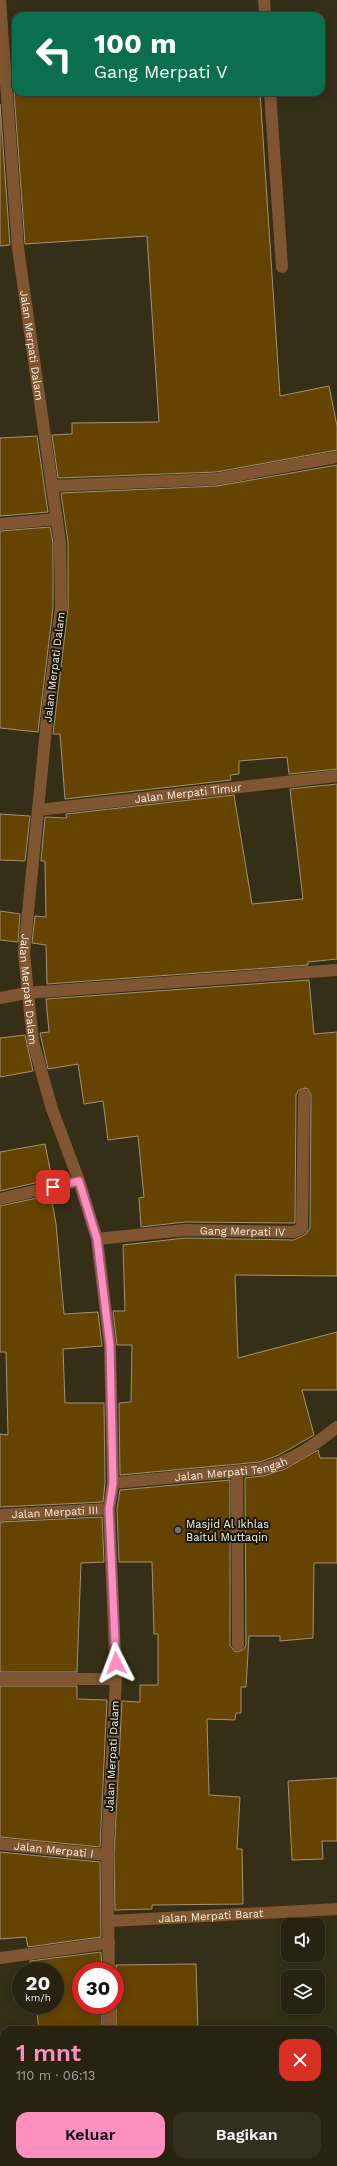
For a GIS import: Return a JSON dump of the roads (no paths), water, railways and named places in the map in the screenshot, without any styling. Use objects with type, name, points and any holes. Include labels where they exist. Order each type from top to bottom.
[{"type":"street","name":"Jalan Merpati Dalam","points":[[0,0],[18,248],[60,542],[61,608],[38,810],[24,953],[26,993],[33,1042],[52,1109],[79,1181],[97,1239],[110,1346],[113,1483],[109,1509],[116,1679],[107,1855],[110,1921],[109,1962]]},
{"type":"street","points":[[264,0],[265,12]]},
{"type":"street","points":[[270,96],[282,267]]},
{"type":"street","points":[[52,486],[217,479],[337,456]]},
{"type":"street","points":[[0,524],[57,519]]},
{"type":"street","name":"Jalan Merpati Timur","points":[[38,810],[337,776]]},
{"type":"street","points":[[0,998],[26,993],[337,970]]},
{"type":"street","name":"Gang Merpati IV","points":[[97,1239],[185,1230],[294,1232],[302,1228],[304,1095]]},
{"type":"street","points":[[0,1199],[79,1181]]},
{"type":"street","name":"Jalan Merpati Tengah","points":[[113,1483],[237,1472],[280,1465],[310,1448],[337,1427]]},
{"type":"street","points":[[237,1472],[238,1645]]},
{"type":"street","name":"Jalan Merpati III","points":[[0,1515],[109,1509]]},
{"type":"street","points":[[0,1679],[116,1679]]},
{"type":"street","name":"Jalan Merpati I","points":[[0,1844],[107,1855]]},
{"type":"street","name":"Jalan Merpati Barat","points":[[110,1921],[337,1909]]},
{"type":"street","points":[[0,1958],[109,1943]]},
{"type":"street","points":[[109,2014],[109,2026]]},
{"type":"place","name":"Masjid Al Ikhlas Baitul Muttaqin","points":[[178,1530]]}]
